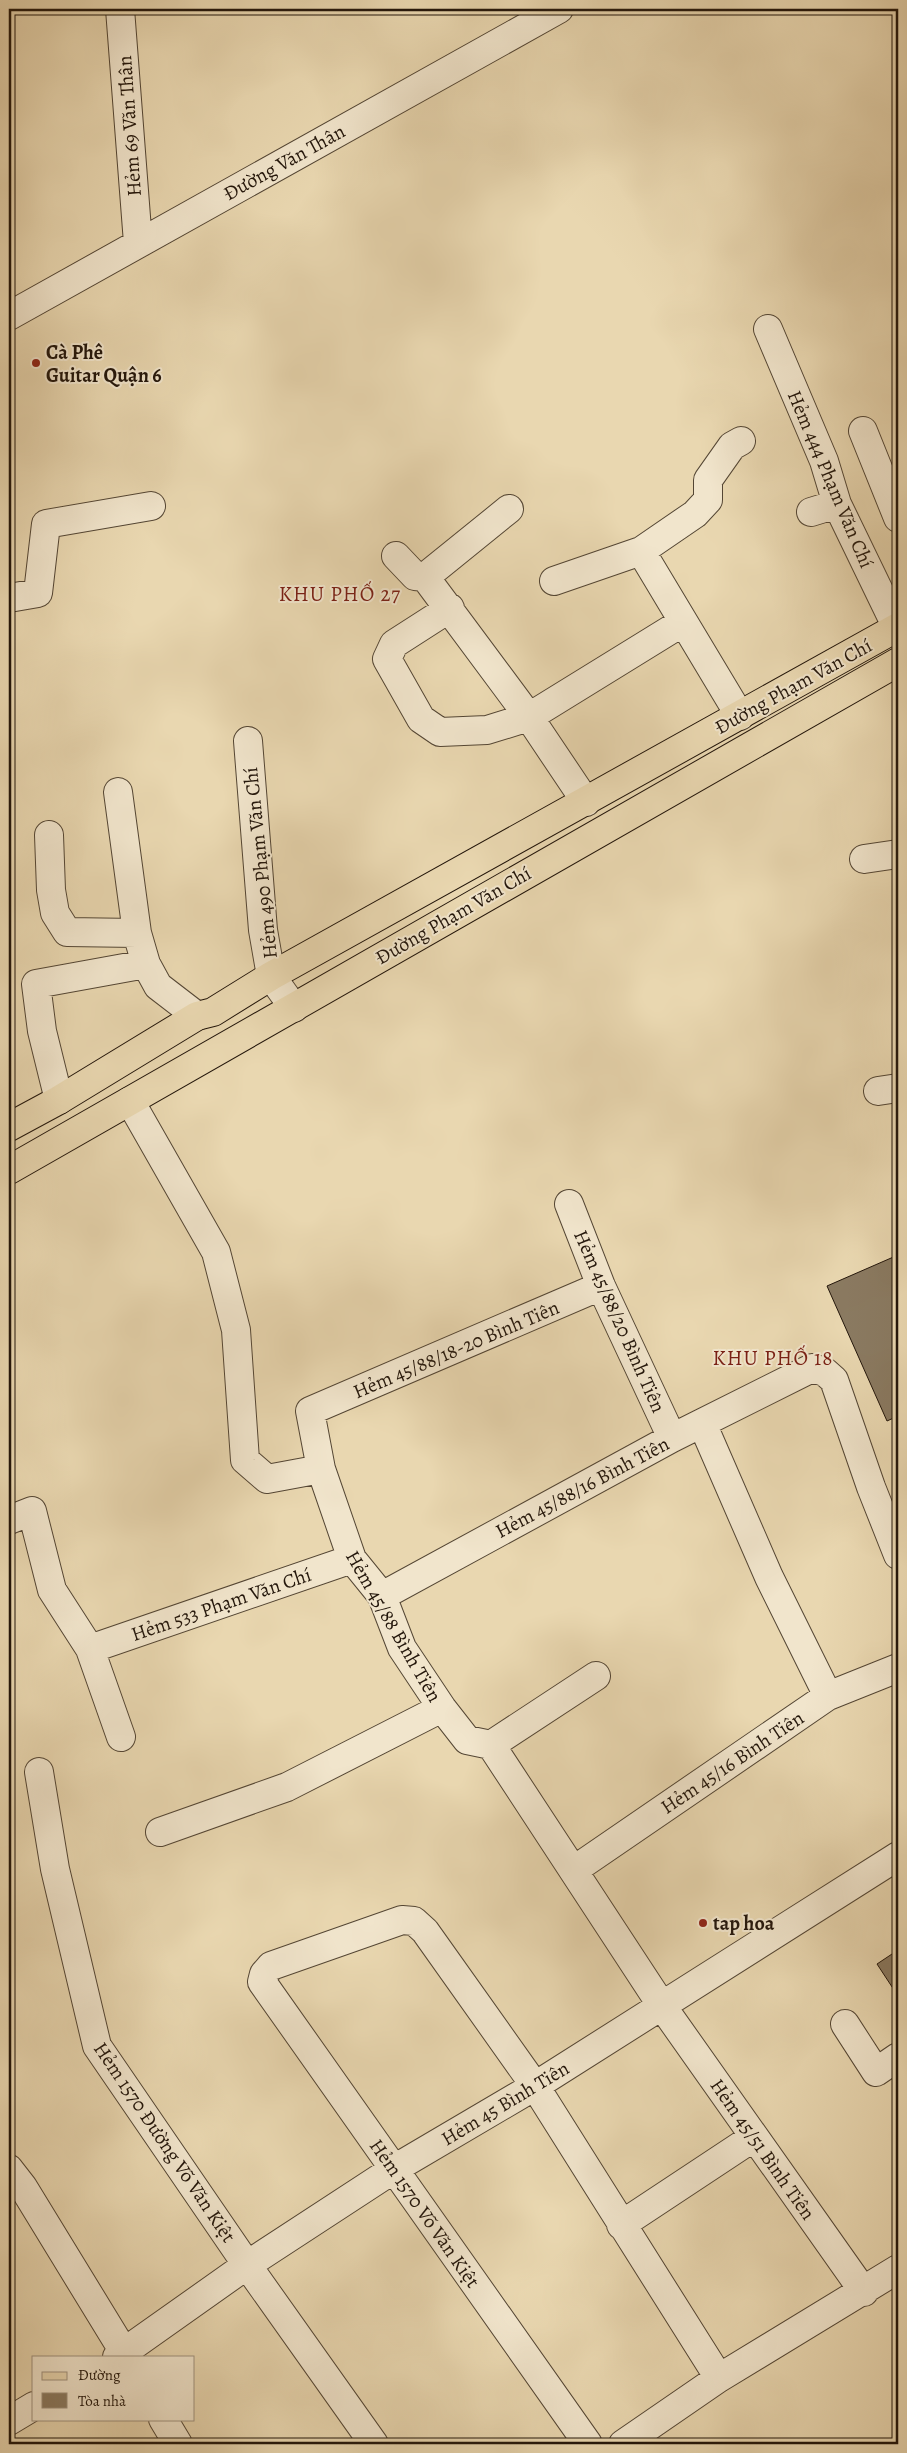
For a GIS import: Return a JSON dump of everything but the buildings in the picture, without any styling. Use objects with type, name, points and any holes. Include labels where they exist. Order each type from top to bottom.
[{"type":"main road","name":"Đường Phạm Văn Chí","points":[[9,1127],[59,1100],[197,1016],[214,1012],[271,976],[897,628]]},
{"type":"main road","name":"Đường Phạm Văn Chí","points":[[9,1170],[898,662]]},
{"type":"street","name":"Hẻm 69 Văn Thân","points":[[120,9],[138,243]]},
{"type":"street","name":"Đường Văn Thân","points":[[9,316],[559,9]]},
{"type":"street","name":"Hẻm 444 Phạm Văn Chí","points":[[768,329],[824,461],[837,504],[897,628]]},
{"type":"street","points":[[863,431],[898,518]]},
{"type":"street","points":[[554,581],[641,551],[695,514],[708,500],[708,480],[732,446],[741,441]]},
{"type":"street","points":[[811,512],[837,504]]},
{"type":"street","points":[[9,598],[38,593],[46,524],[151,506]]},
{"type":"street","points":[[396,556],[415,576],[425,577],[509,509]]},
{"type":"street","points":[[641,551],[740,716]]},
{"type":"street","points":[[425,577],[450,608],[529,717],[586,802]]},
{"type":"street","points":[[450,608],[394,644],[386,660],[421,719],[440,732],[487,730],[529,717],[683,622]]},
{"type":"street","name":"Hẻm 490 Phạm Văn Chí","points":[[248,741],[264,930],[271,976],[294,1008]]},
{"type":"street","points":[[118,792],[137,933],[146,964],[158,986],[197,1016]]},
{"type":"street","points":[[49,835],[51,890],[55,913],[67,932],[137,933]]},
{"type":"street","points":[[864,859],[898,854]]},
{"type":"street","points":[[59,1100],[42,1032],[36,984],[146,964]]},
{"type":"street","points":[[130,1101],[216,1252],[236,1330],[245,1460],[267,1479],[321,1469]]},
{"type":"street","name":"Hẻm 45/88/20 Bình Tiên","points":[[570,1204],[601,1286],[672,1438]]},
{"type":"street","name":"Hẻm 45/88/18-20 Bình Tiên","points":[[310,1411],[601,1286]]},
{"type":"street","name":"Hẻm 45/88/16 Bình Tiên","points":[[382,1596],[672,1438],[812,1368],[826,1372],[834,1380],[871,1487],[898,1555]]},
{"type":"street","name":"Hẻm 45/88 Bình Tiên","points":[[310,1411],[321,1469],[352,1558],[382,1596],[402,1648],[442,1708],[467,1740],[490,1745]]},
{"type":"street","points":[[702,1424],[769,1577],[828,1696]]},
{"type":"street","points":[[9,1520],[32,1511],[52,1590],[90,1649],[121,1737]]},
{"type":"street","name":"Hẻm 533 Phạm Văn Chí","points":[[90,1649],[352,1558]]},
{"type":"street","points":[[596,1676],[490,1745],[662,2006]]},
{"type":"street","name":"Hẻm 45/16 Bình Tiên","points":[[574,1870],[828,1696],[894,1677]]},
{"type":"street","points":[[160,1832],[286,1787],[442,1708]]},
{"type":"street","name":"Hẻm 1570 Đường Võ Văn Kiệt","points":[[39,1772],[55,1869],[97,2046],[247,2265],[374,2444]]},
{"type":"street","name":"Hẻm 45 Bình Tiên","points":[[123,2355],[247,2265],[394,2169],[535,2086],[898,1856]]},
{"type":"street","name":"Hẻm 1570 Võ Văn Kiệt","points":[[535,2086],[425,1930],[414,1921],[402,1920],[271,1966],[264,1974],[262,1982],[588,2444]]},
{"type":"street","name":"Hẻm 45/51 Bình Tiên","points":[[662,2006],[864,2292]]},
{"type":"street","points":[[845,2024],[876,2072],[898,2057]]},
{"type":"street","points":[[535,2086],[719,2378]]},
{"type":"street","points":[[622,2225],[754,2137]]},
{"type":"street","points":[[9,2169],[23,2187],[123,2355]]},
{"type":"street","points":[[623,2444],[719,2378],[864,2292],[898,2269]]},
{"type":"street","points":[[9,2420],[32,2407]]},
{"type":"street","points":[[164,2420],[178,2444]]},
{"type":"place","name":"Cà Phê Guitar Quận 6","points":[[36,363]]},
{"type":"place","name":"tap hoa","points":[[703,1923]]},
{"type":"district","name":"KHU PHỐ 27","points":[[340,594]]},
{"type":"district","name":"KHU PHỐ 18","points":[[773,1358]]}]
